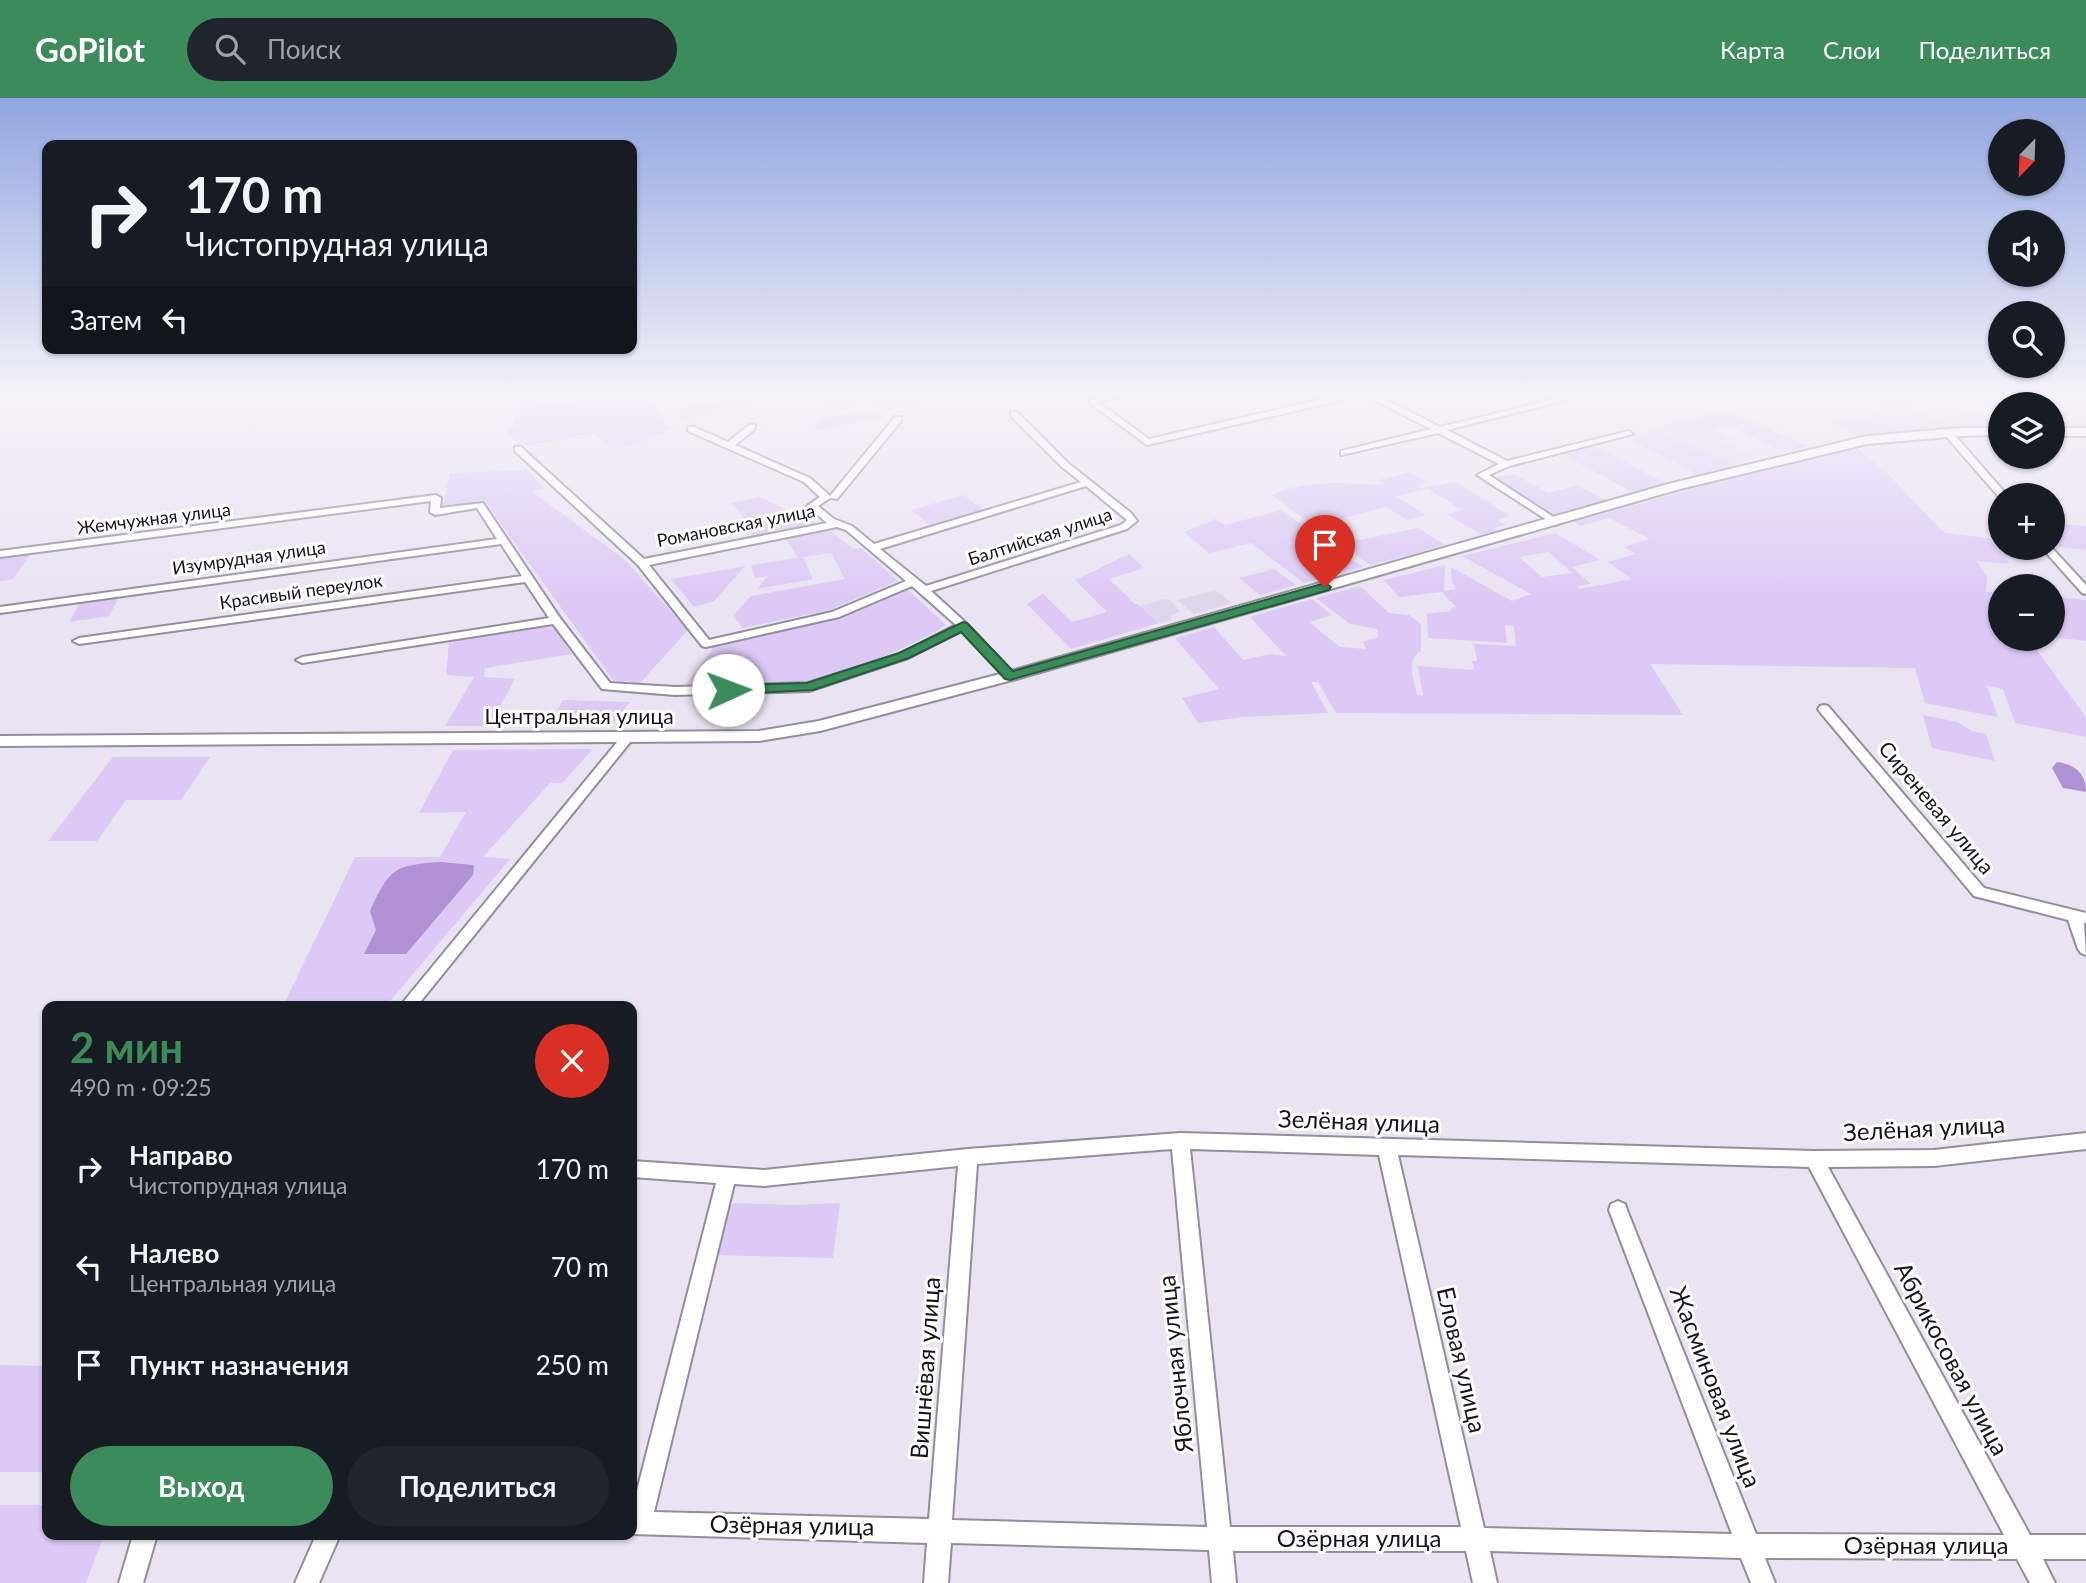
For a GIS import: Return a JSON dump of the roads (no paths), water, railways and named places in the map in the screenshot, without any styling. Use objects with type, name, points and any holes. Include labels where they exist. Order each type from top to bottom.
[{"type":"main road","name":"Центральная улица","points":[[0,741],[758,736],[820,726],[1010,676],[1676,486],[1779,461]]},
{"type":"street","points":[[531,461],[642,563],[706,644],[835,615],[912,582]]},
{"type":"street","points":[[764,461],[807,480],[825,497],[812,506],[836,524],[849,528],[924,590],[963,626],[1010,676]]},
{"type":"street","points":[[834,497],[863,461]]},
{"type":"street","name":"Балтийская улица","points":[[924,590],[1124,527],[1132,522],[1128,515],[1061,461]]},
{"type":"street","points":[[1501,461],[1506,464]]},
{"type":"street","points":[[1517,461],[1482,475],[1555,522]]},
{"type":"street","points":[[1973,461],[1992,483]]},
{"type":"street","points":[[871,548],[1088,484]]},
{"type":"street","name":"Жемчужная улица","points":[[0,554],[436,498],[435,512],[480,505],[504,541]]},
{"type":"street","name":"Романовская улица","points":[[642,563],[836,524]]},
{"type":"street","points":[[504,541],[556,620],[606,687],[675,691],[809,687],[904,656],[963,626]]},
{"type":"street","name":"Изумрудная улица","points":[[0,610],[504,541]]},
{"type":"street","points":[[2058,560],[2086,591]]},
{"type":"street","name":"Красивый переулок","points":[[79,642],[528,578]]},
{"type":"street","points":[[302,660],[556,620]]},
{"type":"street","name":"Сиреневая улица","points":[[1824,709],[1979,892],[2080,917]]},
{"type":"street","points":[[412,1001],[627,738]]},
{"type":"street","points":[[2080,917],[2086,949]]},
{"type":"street","name":"Зелёная улица","points":[[637,1169],[764,1178],[968,1157],[1180,1141],[1814,1159],[1934,1158],[2086,1141]]},
{"type":"street","name":"Яблочная улица","points":[[1180,1141],[1224,1583]]},
{"type":"street","name":"Еловая улица","points":[[1387,1147],[1485,1583]]},
{"type":"street","name":"Вишнёвая улица","points":[[936,1583],[968,1157]]},
{"type":"street","name":"Абрикосовая улица","points":[[1814,1159],[2043,1583]]},
{"type":"street","points":[[637,1519],[727,1175]]},
{"type":"street","name":"Жасминовая улица","points":[[1618,1210],[1763,1583]]},
{"type":"street","name":"Озёрная улица","points":[[637,1523],[1220,1539],[1474,1539],[1749,1546],[2086,1547]]},
{"type":"street","points":[[131,1583],[144,1540]]},
{"type":"street","points":[[307,1583],[326,1540]]}]
